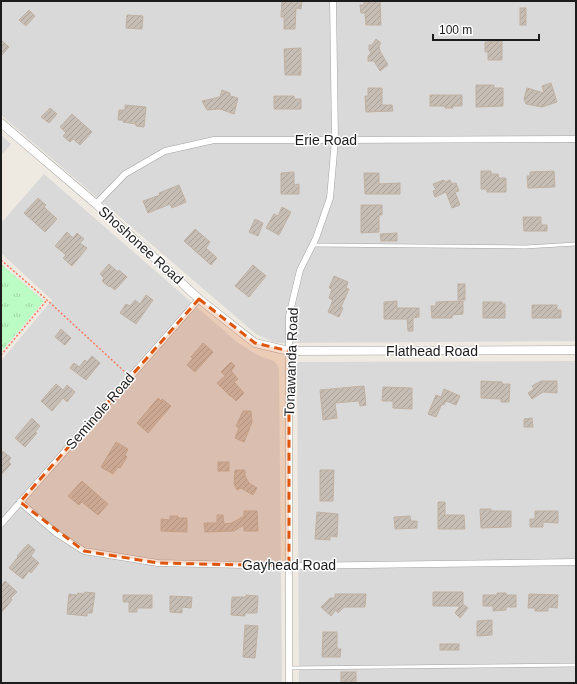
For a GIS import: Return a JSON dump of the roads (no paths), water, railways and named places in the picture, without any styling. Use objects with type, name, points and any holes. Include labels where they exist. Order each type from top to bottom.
[{"type":"street","name":"Tonawanda Road","points":[[289,683],[289,316],[300,270],[316,238],[330,198],[334,140],[332,1]]},
{"type":"street","name":"Shoshonee Road","points":[[1,123],[96,204],[199,299],[255,343],[289,351]]},
{"type":"street","name":"Erie Road","points":[[96,204],[125,174],[166,151],[214,140],[576,138]]},
{"type":"street","name":"Seminole Road","points":[[1,524],[199,299]]},
{"type":"street","name":"Flathead Road","points":[[289,351],[576,350]]},
{"type":"street","name":"Gayhead Road","points":[[20,502],[56,533],[84,551],[158,563],[289,566],[576,562]]},
{"type":"lane","points":[[312,245],[525,247],[576,244]]},
{"type":"lane","points":[[289,668],[576,665]]}]
